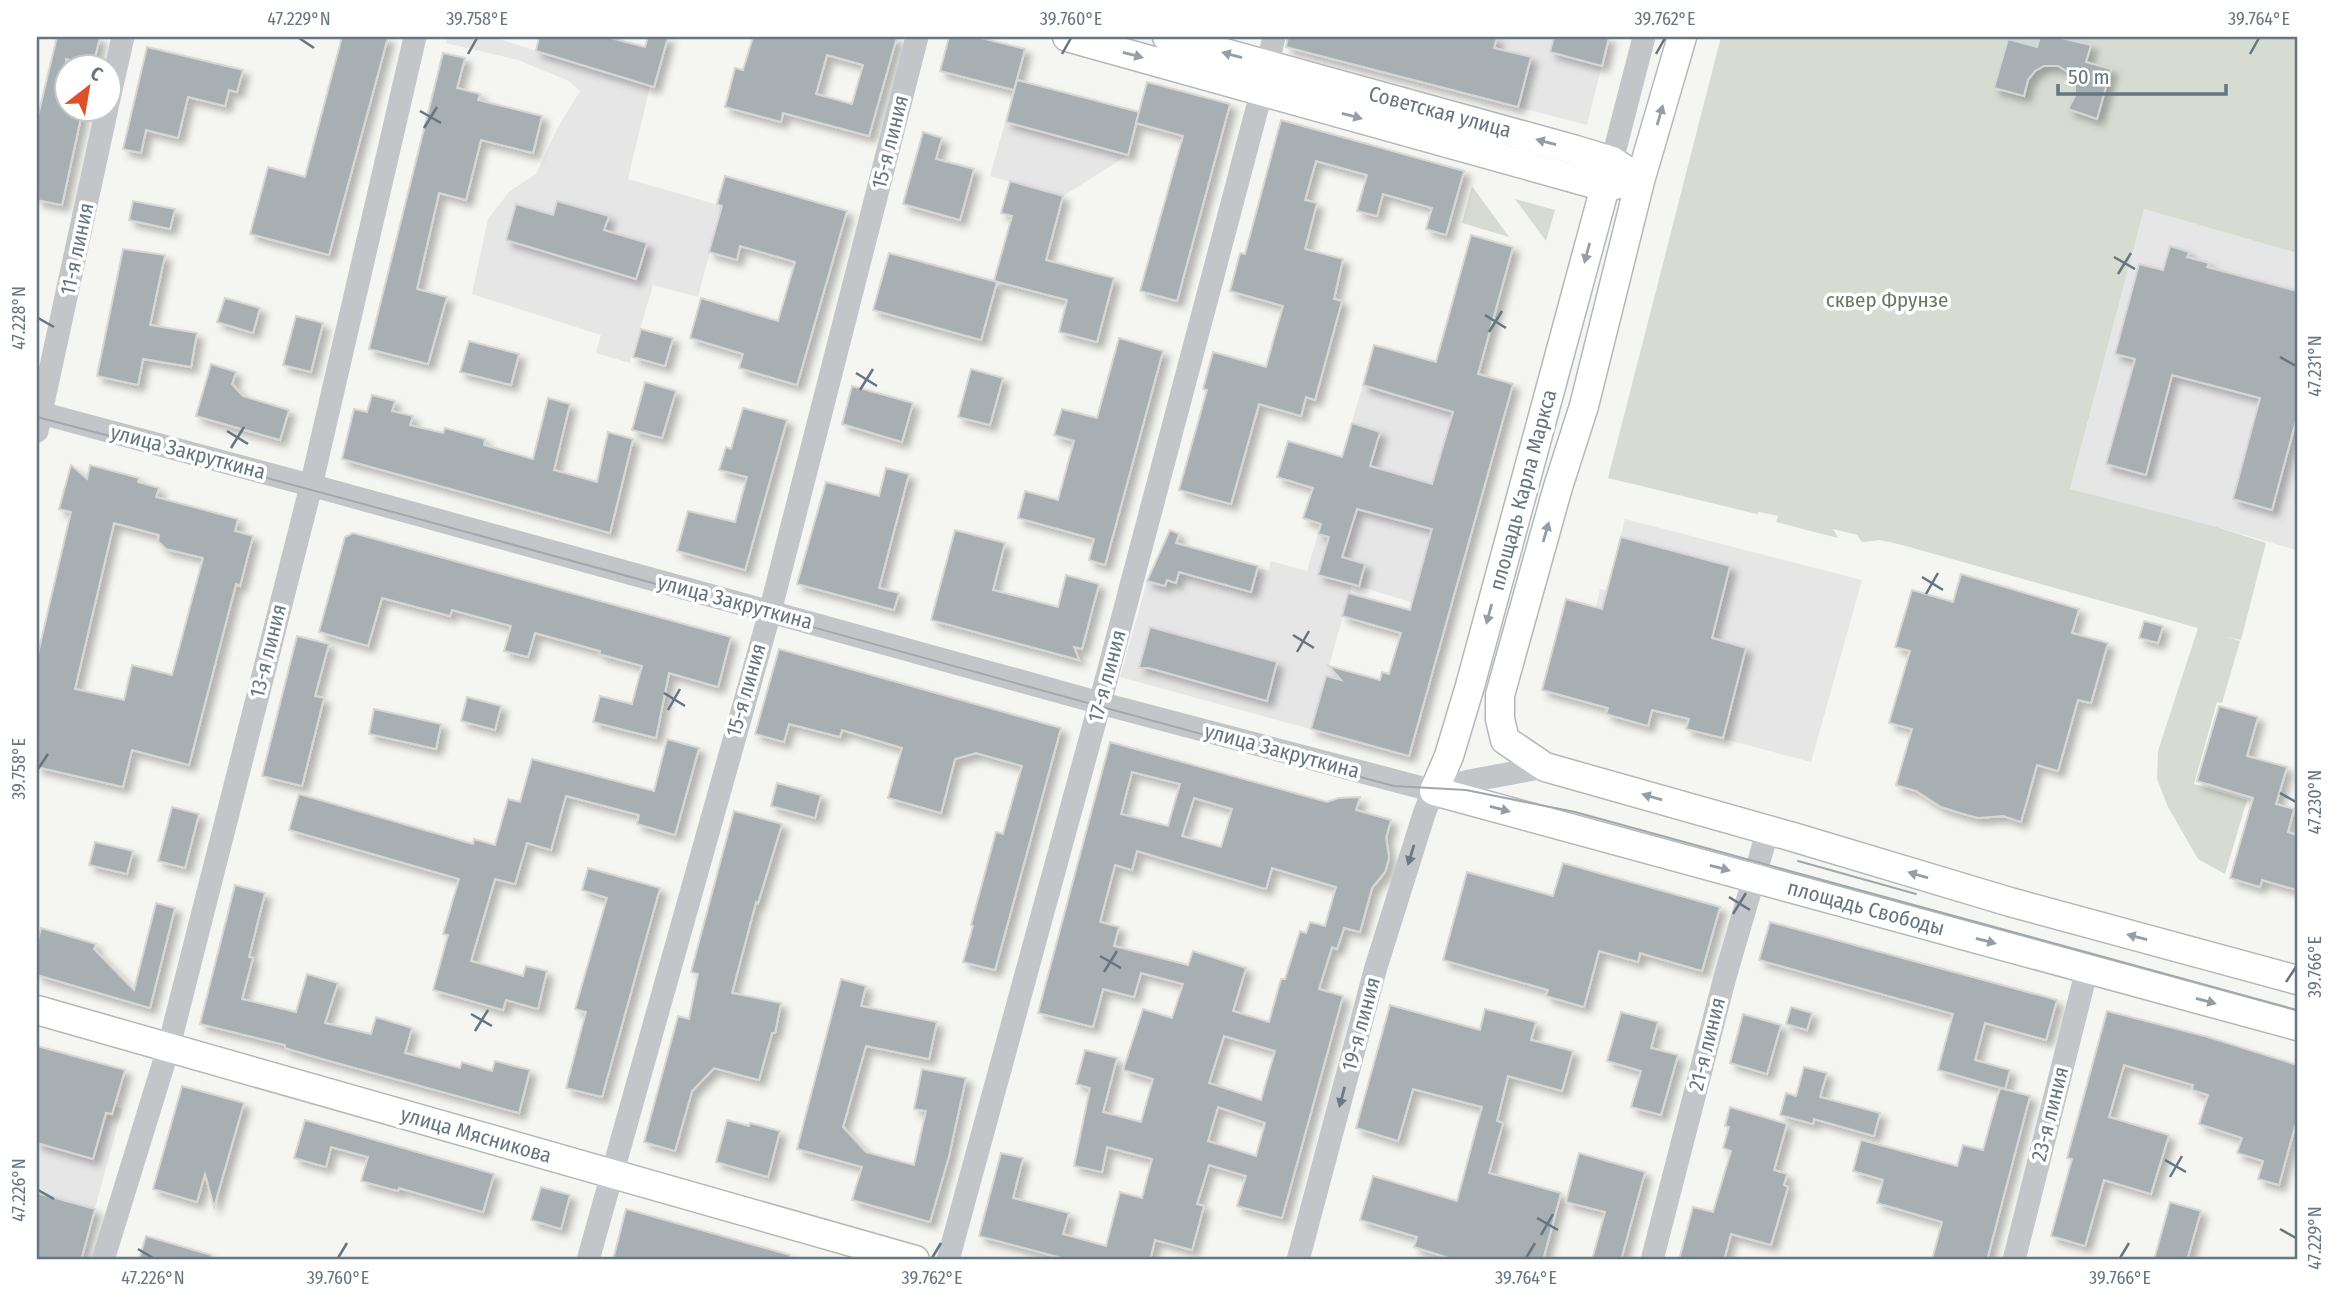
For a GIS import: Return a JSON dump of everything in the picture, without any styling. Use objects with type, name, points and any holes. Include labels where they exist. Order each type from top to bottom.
[{"type":"main road","name":"Советская улица","points":[[1067,37],[1264,78],[1608,174]]},
{"type":"main road","name":"Советская улица","points":[[1167,37],[1264,78]]},
{"type":"main road","name":"площадь Карла Маркса","points":[[1545,767],[1505,740],[1500,719],[1500,695],[1591,379],[1640,181],[1682,37]]},
{"type":"main road","points":[[1608,174],[1640,181]]},
{"type":"main road","name":"площадь Карла Маркса","points":[[1434,791],[1457,731],[1608,174]]},
{"type":"main road","points":[[1545,767],[2010,902],[2297,980]]},
{"type":"main road","name":"площадь Свободы","points":[[1434,791],[2297,1026]]},
{"type":"main road","name":"улица Мясникова","points":[[37,1010],[915,1260]]},
{"type":"street","name":"13-я линия","points":[[103,1260],[169,1046],[311,485],[415,37]]},
{"type":"street","name":"15-я линия","points":[[588,1260],[770,612],[917,37]]},
{"type":"street","name":"17-я линия","points":[[948,1260],[1100,703],[1274,37]]},
{"type":"street","name":"площадь Карла Маркса","points":[[1608,174],[1644,37]]},
{"type":"street","name":"11-я линия","points":[[38,419],[104,122]]},
{"type":"street","name":"улица Закруткина","points":[[38,419],[311,485],[1100,703],[1434,791]]},
{"type":"street","points":[[1434,791],[1469,780],[1545,767]]},
{"type":"street","name":"19-я линия","points":[[1298,1260],[1376,967],[1425,811],[1434,791]]},
{"type":"street","name":"21-я линия","points":[[1652,1260],[1753,877],[1768,830]]},
{"type":"street","name":"23-я линия","points":[[2014,1260],[2087,969]]},
{"type":"shaded area","points":[[447,37],[493,37],[650,86],[628,179],[722,206],[698,297],[653,285],[630,363],[596,353],[601,335],[472,294],[488,219],[510,191],[536,174],[557,129],[580,91],[569,81],[518,60],[446,43]]},
{"type":"shaded area","points":[[1481,37],[1609,37],[1587,125],[1465,93]]},
{"type":"shaded area","points":[[1017,80],[1139,112],[1128,155],[1063,196],[990,176]]},
{"type":"shaded area","points":[[2144,209],[2297,253],[2297,550],[2070,490]]},
{"type":"shaded area","points":[[1436,362],[1513,384],[1449,614],[1352,584],[1329,666],[1427,693],[1409,756],[1120,677],[1147,581],[1165,586],[1167,580],[1176,583],[1179,572],[1251,592],[1258,568],[1269,571],[1271,561],[1307,571],[1363,385],[1421,402]]},
{"type":"shaded area","points":[[1625,519],[1862,580],[1811,762],[1686,729],[1688,719],[1653,710],[1648,726],[1606,714],[1610,699],[1580,690],[1577,699],[1542,690],[1566,599],[1596,607],[1600,589],[1607,590]]},
{"type":"shaded area","points":[[37,1046],[125,1070],[115,1106],[122,1109],[81,1260],[37,1260]]},
{"type":"green space","name":"сквер Фрунзе","points":[[1721,37],[2297,37],[2297,253],[2144,209],[2070,489],[2217,527],[2266,543],[2241,640],[2227,637],[2240,641],[2222,703],[2217,702],[2194,784],[2247,800],[2225,874],[2198,859],[2168,807],[2157,779],[2158,751],[2198,628],[1902,545],[1880,540],[1862,542],[1857,535],[1833,529],[1838,538],[1776,522],[1778,516],[1759,512],[1757,514],[1608,478]]},
{"type":"green space","points":[[1472,186],[1509,237],[1462,223]]},
{"type":"green space","points":[[1515,199],[1555,210],[1546,241]]},
{"type":"building","points":[[57,37],[100,37],[96,52],[53,52]]},
{"type":"building","points":[[342,37],[388,37],[329,255],[250,234],[268,167],[305,177]]},
{"type":"building","points":[[539,37],[607,37],[645,47],[648,37],[668,37],[654,87],[536,51]]},
{"type":"building","points":[[753,37],[897,37],[869,136],[783,113],[781,122],[725,107],[735,68],[743,70]],"holes":[[[827,55],[863,65],[852,104],[816,94]]]},
{"type":"building","points":[[949,37],[977,37],[1025,49],[1014,90],[940,71]]},
{"type":"building","points":[[1288,37],[1497,37],[1494,48],[1531,57],[1518,107],[1286,47]]},
{"type":"building","points":[[1554,37],[1609,37],[1602,66],[1550,52]]},
{"type":"building","points":[[2040,37],[2057,37],[2091,45],[2086,62],[2111,69],[2097,119],[2068,109],[2075,96],[2075,84],[2068,72],[2058,66],[2044,66],[2035,71],[2028,80],[2024,96],[1994,88],[2008,39],[2037,47]]},
{"type":"building","points":[[147,47],[243,70],[237,92],[229,90],[225,106],[188,97],[178,138],[146,130],[141,153],[123,149]]},
{"type":"building","points":[[443,53],[465,58],[457,88],[480,94],[478,100],[542,116],[533,153],[481,140],[466,200],[439,193],[417,289],[447,297],[428,364],[369,349]]},
{"type":"building","points":[[52,58],[52,122],[80,122],[62,205],[37,200],[37,120]]},
{"type":"building","points":[[1017,80],[1139,112],[1128,155],[1006,122]]},
{"type":"building","points":[[1147,82],[1230,104],[1177,301],[1140,291],[1183,136],[1136,123]]},
{"type":"building","points":[[1281,120],[1464,171],[1446,235],[1426,229],[1432,208],[1383,194],[1377,216],[1357,211],[1367,175],[1316,161],[1305,200],[1317,203],[1305,249],[1343,259],[1334,299],[1342,301],[1315,400],[1306,397],[1301,416],[1259,404],[1231,504],[1179,490],[1207,390],[1203,389],[1213,352],[1266,367],[1283,306],[1230,291],[1240,253],[1245,254]]},
{"type":"building","points":[[923,132],[942,138],[936,159],[974,169],[960,220],[903,204]]},
{"type":"building","points":[[725,176],[847,211],[797,385],[739,368],[743,354],[690,338],[701,298],[778,321],[795,262],[740,246],[737,260],[709,252],[722,206],[717,204]]},
{"type":"building","points":[[1010,181],[1063,196],[1046,260],[1114,278],[1097,342],[1059,332],[1067,300],[994,281],[1012,216],[1001,213]]},
{"type":"building","points":[[133,201],[175,209],[170,229],[129,220]]},
{"type":"building","points":[[557,201],[609,216],[604,230],[647,243],[636,279],[506,240],[516,204],[553,215]]},
{"type":"building","points":[[1471,235],[1513,247],[1478,374],[1513,384],[1409,756],[1311,729],[1326,676],[1341,680],[1329,666],[1380,680],[1382,672],[1389,674],[1401,633],[1342,616],[1348,593],[1410,610],[1432,529],[1357,509],[1342,557],[1365,564],[1359,586],[1318,575],[1329,537],[1318,534],[1321,524],[1303,518],[1313,488],[1277,477],[1288,441],[1342,457],[1352,423],[1380,432],[1370,466],[1432,484],[1453,412],[1363,385],[1374,345],[1436,362]]},
{"type":"building","points":[[2170,246],[2189,252],[2187,257],[2209,263],[2207,267],[2297,291],[2297,417],[2272,510],[2233,499],[2260,398],[2172,375],[2146,475],[2106,464],[2135,359],[2115,354],[2139,264],[2163,270]]},
{"type":"building","points":[[123,249],[165,255],[150,325],[197,333],[191,367],[143,359],[138,385],[97,376]]},
{"type":"building","points":[[889,253],[997,282],[981,340],[873,310]]},
{"type":"building","points":[[225,298],[260,308],[253,333],[217,322]]},
{"type":"building","points":[[296,316],[323,323],[311,372],[283,365]]},
{"type":"building","points":[[641,329],[673,338],[665,366],[633,357]]},
{"type":"building","points":[[1119,338],[1163,351],[1105,565],[1089,560],[1094,539],[1018,518],[1025,491],[1058,500],[1074,441],[1054,435],[1062,409],[1097,418]]},
{"type":"building","points":[[469,341],[519,354],[511,385],[460,372]]},
{"type":"building","points":[[211,364],[236,372],[232,384],[243,396],[289,410],[280,440],[196,416]]},
{"type":"building","points":[[971,369],[1003,378],[990,425],[958,417]]},
{"type":"building","points":[[645,382],[676,391],[662,438],[632,430]]},
{"type":"building","points":[[852,386],[913,403],[902,442],[842,424]]},
{"type":"building","points":[[372,395],[395,401],[392,411],[413,416],[410,425],[443,433],[445,428],[485,439],[484,445],[533,459],[548,398],[570,404],[554,470],[597,482],[608,432],[633,439],[610,533],[342,459],[354,409],[367,412]]},
{"type":"building","points":[[743,408],[787,420],[745,570],[677,551],[688,511],[735,522],[747,477],[719,470],[726,447],[731,449]]},
{"type":"building","points":[[71,465],[87,479],[90,465],[139,478],[138,482],[159,488],[156,497],[238,519],[235,531],[253,536],[240,586],[236,584],[189,765],[132,750],[123,787],[37,767],[37,658],[71,512],[59,509]],"holes":[[[114,523],[159,535],[158,541],[166,549],[203,558],[172,675],[132,665],[124,700],[75,689]]]},
{"type":"building","points":[[886,468],[909,474],[879,588],[899,593],[894,610],[797,584],[826,482],[879,496]]},
{"type":"building","points":[[955,530],[1005,543],[993,590],[1058,607],[1066,575],[1099,584],[1082,649],[1074,647],[1079,660],[931,620]]},
{"type":"building","points":[[1170,530],[1179,534],[1176,543],[1258,566],[1251,592],[1179,572],[1176,583],[1167,580],[1165,586],[1147,581]]},
{"type":"building","points":[[353,533],[731,637],[718,687],[669,673],[656,738],[593,722],[600,696],[632,704],[642,666],[599,654],[600,651],[535,633],[528,657],[504,651],[511,626],[452,610],[450,616],[382,598],[368,646],[319,632],[345,537]]},
{"type":"building","points":[[1621,537],[1730,566],[1712,638],[1746,648],[1723,738],[1686,729],[1689,719],[1652,710],[1648,726],[1606,714],[1608,708],[1542,690],[1566,599],[1602,609]]},
{"type":"building","points":[[1961,574],[2079,609],[2072,633],[2108,643],[2091,703],[2078,700],[2058,771],[2037,765],[2021,822],[2003,816],[1978,818],[1960,813],[1941,807],[1916,791],[1896,785],[1912,729],[1889,723],[1910,651],[1895,647],[1912,590],[1953,602]]},
{"type":"building","points":[[2144,621],[2163,626],[2158,643],[2139,638]]},
{"type":"building","points":[[1150,627],[1277,662],[1267,701],[1149,668],[1139,668]]},
{"type":"building","points":[[297,636],[329,644],[315,696],[324,698],[302,786],[262,776]]},
{"type":"building","points":[[779,649],[1061,728],[995,970],[963,962],[996,832],[1003,834],[1022,766],[976,753],[955,759],[941,813],[888,798],[902,748],[842,730],[840,737],[789,724],[784,742],[755,734]]},
{"type":"building","points":[[467,697],[501,706],[495,730],[461,721]]},
{"type":"building","points":[[2219,706],[2258,717],[2247,756],[2287,767],[2276,804],[2294,809],[2288,832],[2297,835],[2297,890],[2262,880],[2260,887],[2230,878],[2253,798],[2197,781]]},
{"type":"building","points":[[374,709],[441,724],[436,749],[369,734]]},
{"type":"building","points":[[667,739],[699,748],[675,835],[637,824],[639,815],[566,796],[551,850],[527,843],[515,884],[495,879],[471,961],[523,976],[526,966],[547,971],[538,1009],[506,1000],[503,1010],[433,990],[448,935],[443,934],[459,879],[289,830],[299,794],[473,844],[474,839],[495,845],[508,799],[520,802],[532,759],[654,791]]},
{"type":"building","points":[[1110,742],[1327,802],[1339,798],[1360,797],[1356,810],[1391,820],[1386,838],[1389,858],[1385,872],[1372,888],[1360,932],[1344,928],[1337,949],[1332,947],[1319,989],[1343,996],[1282,1218],[1237,1206],[1246,1176],[1209,1165],[1197,1204],[1204,1206],[1192,1250],[1155,1240],[1150,1260],[1069,1260],[979,1236],[1001,1153],[1023,1158],[1013,1198],[1069,1213],[1063,1234],[1106,1246],[1120,1192],[1142,1198],[1152,1159],[1107,1147],[1102,1172],[1074,1166],[1090,1088],[1076,1084],[1085,1050],[1117,1058],[1103,1112],[1141,1122],[1153,1079],[1123,1070],[1143,1009],[1172,1018],[1183,984],[1141,973],[1134,997],[1103,989],[1093,1027],[1038,1013]],"holes":[[[1132,772],[1180,784],[1168,826],[1121,814]],[[1194,798],[1232,809],[1221,847],[1182,836]],[[1137,851],[1266,889],[1272,868],[1336,887],[1325,926],[1310,922],[1306,933],[1300,931],[1285,979],[1281,979],[1269,1022],[1233,1011],[1246,968],[1193,951],[1188,965],[1114,946],[1119,927],[1100,922],[1115,865],[1132,870]],[[1224,1036],[1275,1051],[1261,1100],[1209,1083]],[[1218,1107],[1265,1123],[1256,1156],[1208,1141]]]},
{"type":"building","points":[[777,783],[821,795],[815,818],[771,806]]},
{"type":"building","points":[[172,807],[199,814],[185,868],[158,861]]},
{"type":"building","points":[[734,811],[782,824],[758,903],[756,902],[732,993],[781,1003],[775,1033],[772,1033],[759,1080],[714,1068],[692,1091],[675,1151],[644,1142],[678,1016],[689,1019],[698,974],[691,972]]},
{"type":"building","points":[[95,842],[133,851],[127,874],[89,865]]},
{"type":"building","points":[[1563,863],[1720,907],[1702,971],[1640,953],[1638,962],[1599,951],[1584,1007],[1546,996],[1548,990],[1443,960],[1467,872],[1553,896]]},
{"type":"building","points":[[588,868],[660,888],[602,1097],[566,1088],[586,1012],[575,1009],[607,898],[582,890]]},
{"type":"building","points":[[235,885],[265,893],[242,999],[296,1012],[307,974],[338,983],[325,1023],[371,1034],[376,1017],[412,1028],[405,1053],[460,1068],[462,1062],[492,1071],[495,1061],[530,1070],[519,1113],[326,1060],[285,1048],[285,1045],[200,1024]]},
{"type":"building","points":[[156,903],[175,908],[150,1008],[37,975],[37,945],[41,928],[96,944],[94,949],[134,990]]},
{"type":"building","points":[[1770,922],[2057,1000],[2046,1040],[1985,1023],[1975,1060],[2010,1070],[2005,1089],[1938,1070],[1953,1014],[1759,960]]},
{"type":"building","points":[[841,979],[866,986],[861,1006],[937,1022],[929,1059],[866,1046],[843,1127],[866,1152],[914,1165],[926,1111],[914,1109],[922,1069],[966,1078],[949,1156],[930,1222],[852,1200],[862,1167],[797,1149]]},
{"type":"building","points":[[1390,1005],[1480,1030],[1485,1009],[1536,1022],[1531,1040],[1573,1051],[1562,1091],[1508,1076],[1497,1121],[1503,1123],[1489,1173],[1561,1193],[1543,1260],[1455,1260],[1414,1247],[1417,1237],[1360,1220],[1373,1176],[1457,1201],[1482,1107],[1413,1089],[1398,1141],[1356,1128]]},
{"type":"building","points":[[1791,1007],[1812,1013],[1807,1030],[1786,1024]]},
{"type":"building","points":[[2107,1011],[2208,1037],[2297,1065],[2297,1119],[2279,1185],[2258,1179],[2263,1161],[2237,1153],[2242,1138],[2199,1124],[2208,1095],[2192,1090],[2193,1085],[2124,1065],[2109,1117],[2169,1135],[2151,1194],[2104,1180],[2085,1246],[2051,1236],[2072,1159],[2067,1158]]},
{"type":"building","points":[[1621,1012],[1658,1022],[1651,1048],[1678,1055],[1661,1115],[1631,1107],[1641,1071],[1607,1061]]},
{"type":"building","points":[[1743,1014],[1781,1025],[1767,1074],[1730,1063]]},
{"type":"building","points":[[37,1046],[125,1070],[112,1114],[106,1113],[93,1159],[37,1143]]},
{"type":"building","points":[[1804,1067],[1827,1073],[1820,1097],[1880,1113],[1874,1136],[1814,1119],[1813,1124],[1780,1115],[1786,1093],[1796,1096]]},
{"type":"building","points":[[182,1086],[244,1103],[214,1207],[205,1174],[197,1202],[153,1189]]},
{"type":"building","points":[[2000,1088],[2030,1096],[1987,1260],[1932,1260],[1942,1222],[1877,1203],[1883,1180],[1853,1171],[1861,1140],[1957,1166],[1963,1145],[1983,1150]]},
{"type":"building","points":[[1730,1107],[1787,1124],[1774,1170],[1787,1174],[1784,1185],[1788,1187],[1771,1245],[1731,1234],[1724,1260],[1679,1260],[1693,1207],[1713,1212],[1731,1151],[1723,1148],[1729,1127],[1725,1126]]},
{"type":"building","points":[[305,1120],[494,1174],[483,1212],[399,1188],[398,1191],[361,1181],[368,1157],[331,1147],[326,1167],[294,1158]]},
{"type":"building","points":[[727,1120],[780,1131],[768,1177],[716,1162]]},
{"type":"building","points":[[1579,1153],[1645,1172],[1621,1260],[1592,1260],[1605,1212],[1566,1202]]},
{"type":"building","points":[[541,1187],[570,1195],[561,1229],[531,1220]]},
{"type":"building","points":[[37,1193],[95,1209],[81,1260],[37,1260]]},
{"type":"building","points":[[2170,1202],[2201,1211],[2187,1260],[2154,1260]]},
{"type":"building","points":[[626,1209],[790,1255],[789,1260],[613,1260]]},
{"type":"building","points":[[146,1236],[211,1255],[210,1260],[139,1260]]},
{"type":"tram line","points":[[37,417],[377,507],[1394,786],[1466,790],[1575,812],[2297,1010]]},
{"type":"tram line","points":[[1798,861],[1916,894]]}]
